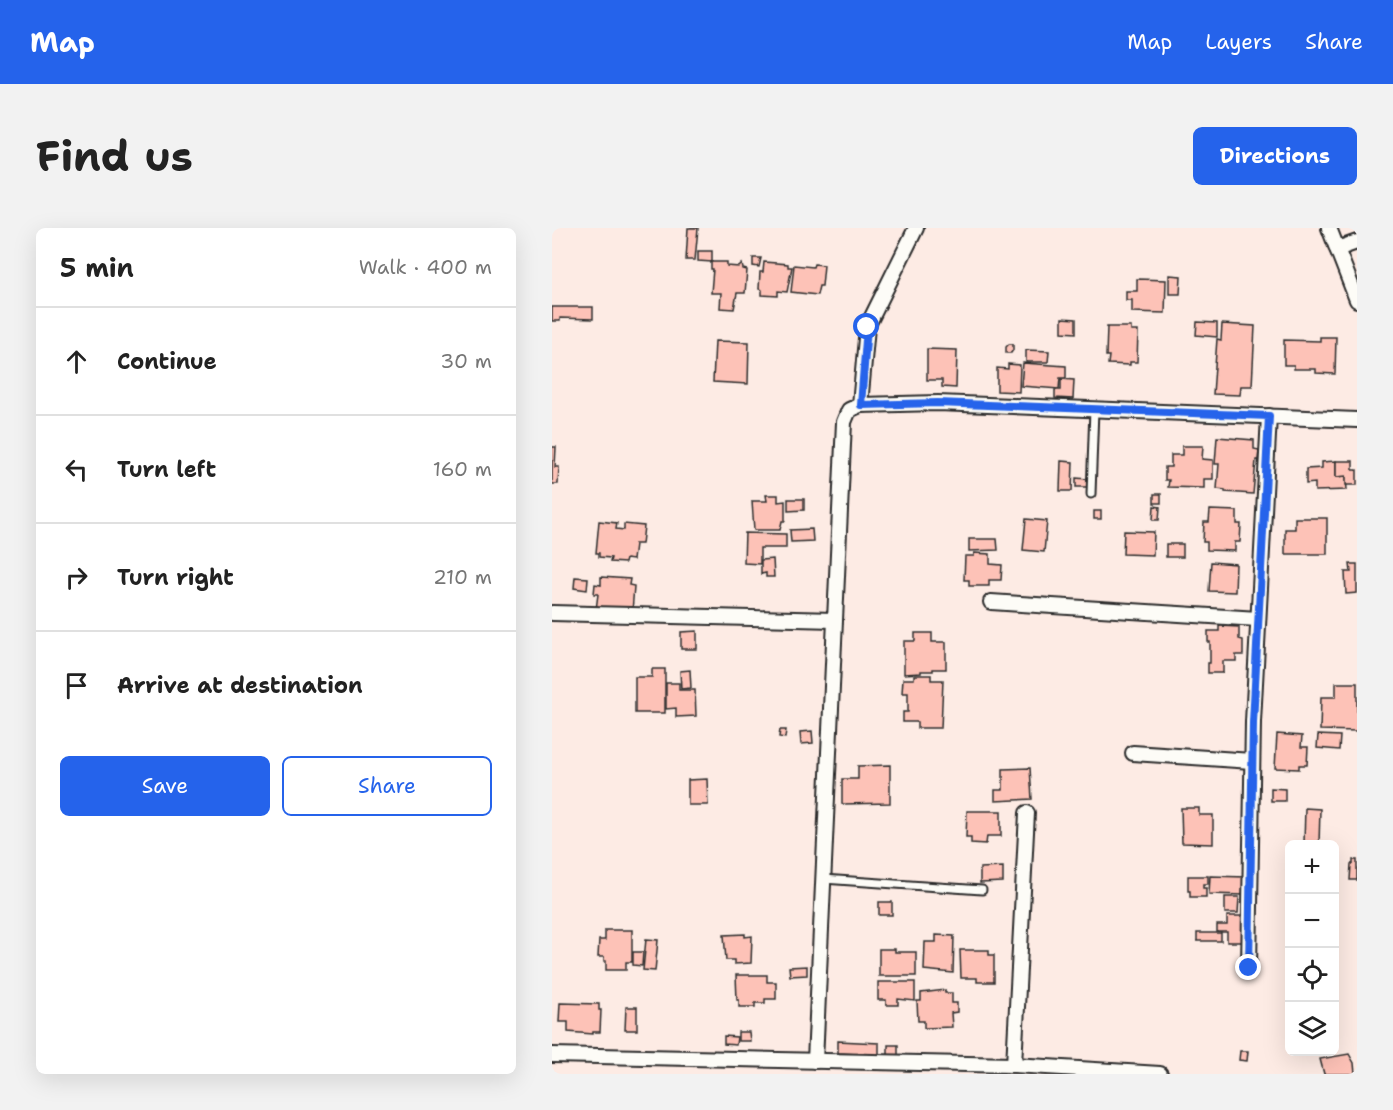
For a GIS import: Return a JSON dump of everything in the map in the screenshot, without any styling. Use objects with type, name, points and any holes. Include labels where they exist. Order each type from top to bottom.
[{"type":"street","points":[[861,405],[867,327],[916,228]]},
{"type":"street","points":[[1329,228],[1357,300]]},
{"type":"street","points":[[1337,249],[1357,242]]},
{"type":"street","points":[[814,1061],[844,422],[849,410],[861,405],[938,403],[1357,420]]},
{"type":"street","points":[[1249,968],[1252,761],[1269,416]]},
{"type":"street","points":[[991,602],[1258,619]]},
{"type":"street","points":[[552,613],[835,620]]},
{"type":"street","points":[[1133,753],[1252,761]]},
{"type":"street","points":[[1014,1065],[1027,813]]},
{"type":"street","points":[[552,1055],[814,1061],[843,1065],[1014,1065],[1160,1074]]},
{"type":"lane","points":[[1091,494],[1095,409]]},
{"type":"lane","points":[[823,879],[982,890]]},
{"type":"building","points":[[688,228],[698,228],[695,260],[686,260]]},
{"type":"building","points":[[698,251],[712,251],[712,262],[698,261]]},
{"type":"building","points":[[753,258],[761,258],[759,267],[753,266]]},
{"type":"building","points":[[711,262],[727,262],[727,266],[739,267],[742,264],[743,269],[747,270],[745,293],[737,293],[734,309],[720,308],[721,293],[711,293],[713,269],[711,269]]},
{"type":"building","points":[[764,262],[788,264],[788,267],[792,267],[787,292],[778,291],[778,296],[762,295],[762,290],[759,289],[760,272],[763,272]]},
{"type":"building","points":[[814,264],[824,265],[822,286],[819,286],[817,295],[791,292],[794,265],[813,267]]},
{"type":"building","points":[[1169,275],[1181,276],[1180,294],[1169,294]]},
{"type":"building","points":[[1137,279],[1166,280],[1165,313],[1132,312],[1132,300],[1126,300],[1126,291],[1137,291]]},
{"type":"building","points":[[552,307],[593,307],[593,319],[560,318],[560,321],[552,321]]},
{"type":"building","points":[[1062,318],[1076,319],[1076,333],[1062,332]]},
{"type":"building","points":[[1197,322],[1217,323],[1217,337],[1196,335]]},
{"type":"building","points":[[1222,324],[1255,326],[1252,386],[1241,386],[1240,395],[1213,394],[1217,339],[1221,340]]},
{"type":"building","points":[[1107,327],[1131,327],[1131,331],[1138,331],[1137,362],[1130,362],[1130,365],[1108,364]]},
{"type":"building","points":[[1320,337],[1336,337],[1335,374],[1316,373],[1316,369],[1294,369],[1294,365],[1284,365],[1284,340],[1320,341]]},
{"type":"building","points":[[715,341],[749,342],[748,384],[713,382]]},
{"type":"building","points":[[1013,344],[1013,350],[1011,353],[1006,353],[1006,347]]},
{"type":"building","points":[[927,349],[957,350],[956,388],[942,387],[942,380],[927,380]]},
{"type":"building","points":[[1026,350],[1049,351],[1048,362],[1026,362]]},
{"type":"building","points":[[1023,363],[1066,366],[1066,378],[1060,378],[1059,389],[1021,386]]},
{"type":"building","points":[[1008,364],[1020,365],[1019,392],[997,391],[997,368],[1008,369]]},
{"type":"building","points":[[1061,379],[1074,380],[1073,399],[1055,398],[1055,390],[1061,390]]},
{"type":"building","points":[[1217,437],[1254,440],[1254,449],[1259,450],[1253,494],[1225,492],[1225,490],[1217,489],[1219,464],[1215,464]]},
{"type":"building","points":[[1182,446],[1203,446],[1202,459],[1213,460],[1213,479],[1204,479],[1204,488],[1168,487],[1169,480],[1165,480],[1165,467],[1171,467],[1171,455],[1182,455]]},
{"type":"building","points":[[552,447],[556,447],[555,467],[559,467],[558,484],[552,484]]},
{"type":"building","points":[[1061,461],[1073,462],[1072,491],[1060,491]]},
{"type":"building","points":[[1336,461],[1336,477],[1346,476],[1347,490],[1315,491],[1315,483],[1306,484],[1306,469],[1322,468],[1322,462]]},
{"type":"building","points":[[1336,461],[1353,461],[1353,470],[1357,470],[1357,485],[1346,485],[1346,476],[1336,477]]},
{"type":"building","points":[[1076,478],[1087,479],[1087,487],[1076,487]]},
{"type":"building","points":[[1154,494],[1161,494],[1161,503],[1154,503]]},
{"type":"building","points":[[766,495],[778,495],[778,502],[785,501],[785,521],[782,521],[780,530],[754,530],[752,501],[767,501]]},
{"type":"building","points":[[788,499],[804,499],[804,510],[788,511]]},
{"type":"building","points":[[1154,506],[1160,507],[1159,520],[1153,520]]},
{"type":"building","points":[[1210,510],[1237,511],[1237,524],[1241,524],[1240,542],[1235,542],[1235,551],[1207,550],[1207,542],[1203,542],[1204,522],[1209,522]]},
{"type":"building","points":[[1094,511],[1101,511],[1101,519],[1094,519]]},
{"type":"building","points":[[1295,518],[1327,518],[1327,554],[1285,554],[1285,529],[1295,529]]},
{"type":"building","points":[[1026,519],[1047,521],[1044,552],[1023,550]]},
{"type":"building","points":[[599,521],[617,523],[616,529],[624,530],[624,524],[644,526],[642,544],[635,544],[633,560],[626,559],[625,563],[610,562],[611,558],[599,557],[599,553],[596,553]]},
{"type":"building","points":[[812,529],[813,541],[791,542],[790,530]]},
{"type":"building","points":[[1124,531],[1154,532],[1153,555],[1123,554]]},
{"type":"building","points":[[745,533],[786,534],[786,548],[760,548],[760,564],[744,563]]},
{"type":"building","points":[[969,539],[997,539],[998,550],[969,551]]},
{"type":"building","points":[[1166,544],[1183,544],[1183,557],[1166,557]]},
{"type":"building","points":[[974,553],[990,554],[990,564],[1002,565],[1001,580],[989,580],[989,586],[969,586],[969,580],[964,580],[965,556],[974,556]]},
{"type":"building","points":[[773,559],[774,577],[766,577],[766,573],[761,574],[761,560]]},
{"type":"building","points":[[1211,562],[1236,564],[1235,592],[1209,591]]},
{"type":"building","points":[[1350,564],[1357,564],[1357,593],[1346,594],[1345,572],[1351,572]]},
{"type":"building","points":[[575,577],[588,578],[587,590],[574,588]]},
{"type":"building","points":[[601,577],[630,579],[629,585],[634,586],[632,612],[596,610],[598,594],[594,594],[595,584],[601,585]]},
{"type":"building","points":[[1219,626],[1239,627],[1239,639],[1243,640],[1243,655],[1236,655],[1236,661],[1223,661],[1223,673],[1208,673],[1210,642],[1208,642],[1208,631],[1219,631]]},
{"type":"building","points":[[697,631],[697,649],[681,649],[681,632]]},
{"type":"building","points":[[915,633],[932,633],[932,642],[946,642],[946,669],[904,674],[904,641],[915,641]]},
{"type":"building","points":[[652,669],[665,669],[665,713],[635,713],[635,677],[652,677]]},
{"type":"building","points":[[690,670],[691,688],[681,689],[680,671]]},
{"type":"building","points":[[914,675],[931,675],[931,680],[943,680],[941,728],[917,728],[917,722],[903,722],[903,712],[908,712],[908,693],[902,693],[903,679],[914,679]]},
{"type":"building","points":[[666,683],[679,683],[679,690],[695,690],[696,716],[676,717],[676,708],[666,709]]},
{"type":"building","points":[[1336,683],[1357,683],[1357,731],[1320,730],[1321,697],[1336,697]]},
{"type":"building","points":[[780,730],[786,730],[785,738],[779,737]]},
{"type":"building","points":[[812,731],[813,743],[801,744],[800,732]]},
{"type":"building","points":[[1277,734],[1302,736],[1301,747],[1308,747],[1307,765],[1299,765],[1299,769],[1275,768]]},
{"type":"building","points":[[1318,735],[1340,736],[1339,750],[1317,748]]},
{"type":"building","points":[[890,765],[890,803],[842,804],[842,779],[858,779],[858,766]]},
{"type":"building","points":[[1030,768],[1032,799],[995,801],[995,790],[1003,790],[1003,769]]},
{"type":"building","points":[[707,779],[708,805],[688,805],[688,780]]},
{"type":"building","points":[[1271,788],[1285,789],[1285,801],[1271,801]]},
{"type":"building","points":[[1181,808],[1199,808],[1199,815],[1213,815],[1213,844],[1182,843]]},
{"type":"building","points":[[1305,808],[1320,809],[1319,840],[1304,840]]},
{"type":"building","points":[[967,811],[1001,811],[1001,836],[987,836],[986,844],[971,843],[971,837],[966,837]]},
{"type":"building","points":[[1353,860],[1357,860],[1357,880],[1350,880]]},
{"type":"building","points":[[1003,867],[1003,882],[980,883],[980,868]]},
{"type":"building","points":[[1188,876],[1208,876],[1208,884],[1203,884],[1203,888],[1206,888],[1206,897],[1190,897]]},
{"type":"building","points":[[1210,876],[1246,877],[1245,895],[1209,894]]},
{"type":"building","points":[[1225,897],[1239,897],[1238,913],[1225,913]]},
{"type":"building","points":[[879,902],[892,902],[892,915],[879,915]]},
{"type":"building","points":[[1227,916],[1242,916],[1242,942],[1227,942],[1227,932],[1217,932],[1217,925],[1227,925]]},
{"type":"building","points":[[605,930],[632,930],[632,962],[626,962],[626,970],[606,970],[604,957],[598,957],[599,940],[605,940]]},
{"type":"building","points":[[1197,933],[1221,933],[1221,941],[1197,941]]},
{"type":"building","points":[[745,934],[745,937],[752,936],[751,963],[734,964],[734,960],[726,960],[724,935]]},
{"type":"building","points":[[936,935],[954,936],[953,973],[924,970],[925,942],[936,942]]},
{"type":"building","points":[[646,939],[658,940],[655,971],[643,970]]},
{"type":"building","points":[[879,949],[916,952],[916,976],[879,976]]},
{"type":"building","points":[[960,950],[989,950],[989,955],[994,955],[994,982],[977,982],[977,978],[961,978]]},
{"type":"building","points":[[633,952],[643,952],[642,966],[633,965]]},
{"type":"building","points":[[807,966],[807,975],[790,976],[789,967]]},
{"type":"building","points":[[736,975],[767,975],[767,982],[776,982],[776,999],[765,999],[765,1003],[755,1003],[755,1007],[739,1007]]},
{"type":"building","points":[[878,982],[915,982],[915,1001],[898,999],[898,1005],[886,1005],[886,1000],[878,1000]]},
{"type":"building","points":[[945,990],[945,993],[952,993],[952,1003],[957,1003],[957,1012],[951,1013],[952,1027],[924,1028],[924,1021],[918,1021],[917,1001],[921,1001],[921,993]]},
{"type":"building","points":[[560,1003],[599,1004],[600,1032],[593,1032],[593,1034],[568,1032],[568,1022],[559,1022]]},
{"type":"building","points":[[626,1007],[637,1007],[637,1030],[625,1030]]},
{"type":"building","points":[[738,1032],[749,1032],[750,1041],[738,1041]]},
{"type":"building","points":[[724,1036],[737,1037],[736,1045],[724,1044]]},
{"type":"building","points":[[838,1041],[879,1043],[879,1055],[838,1053]]},
{"type":"building","points":[[888,1045],[898,1045],[898,1058],[888,1058]]},
{"type":"building","points":[[1240,1051],[1248,1051],[1247,1061],[1239,1060]]},
{"type":"building","points":[[1349,1054],[1354,1063],[1355,1074],[1324,1074],[1320,1059]]},
{"type":"route","points":[[867,327],[861,405],[938,403],[1269,416],[1253,723],[1249,968]]}]
